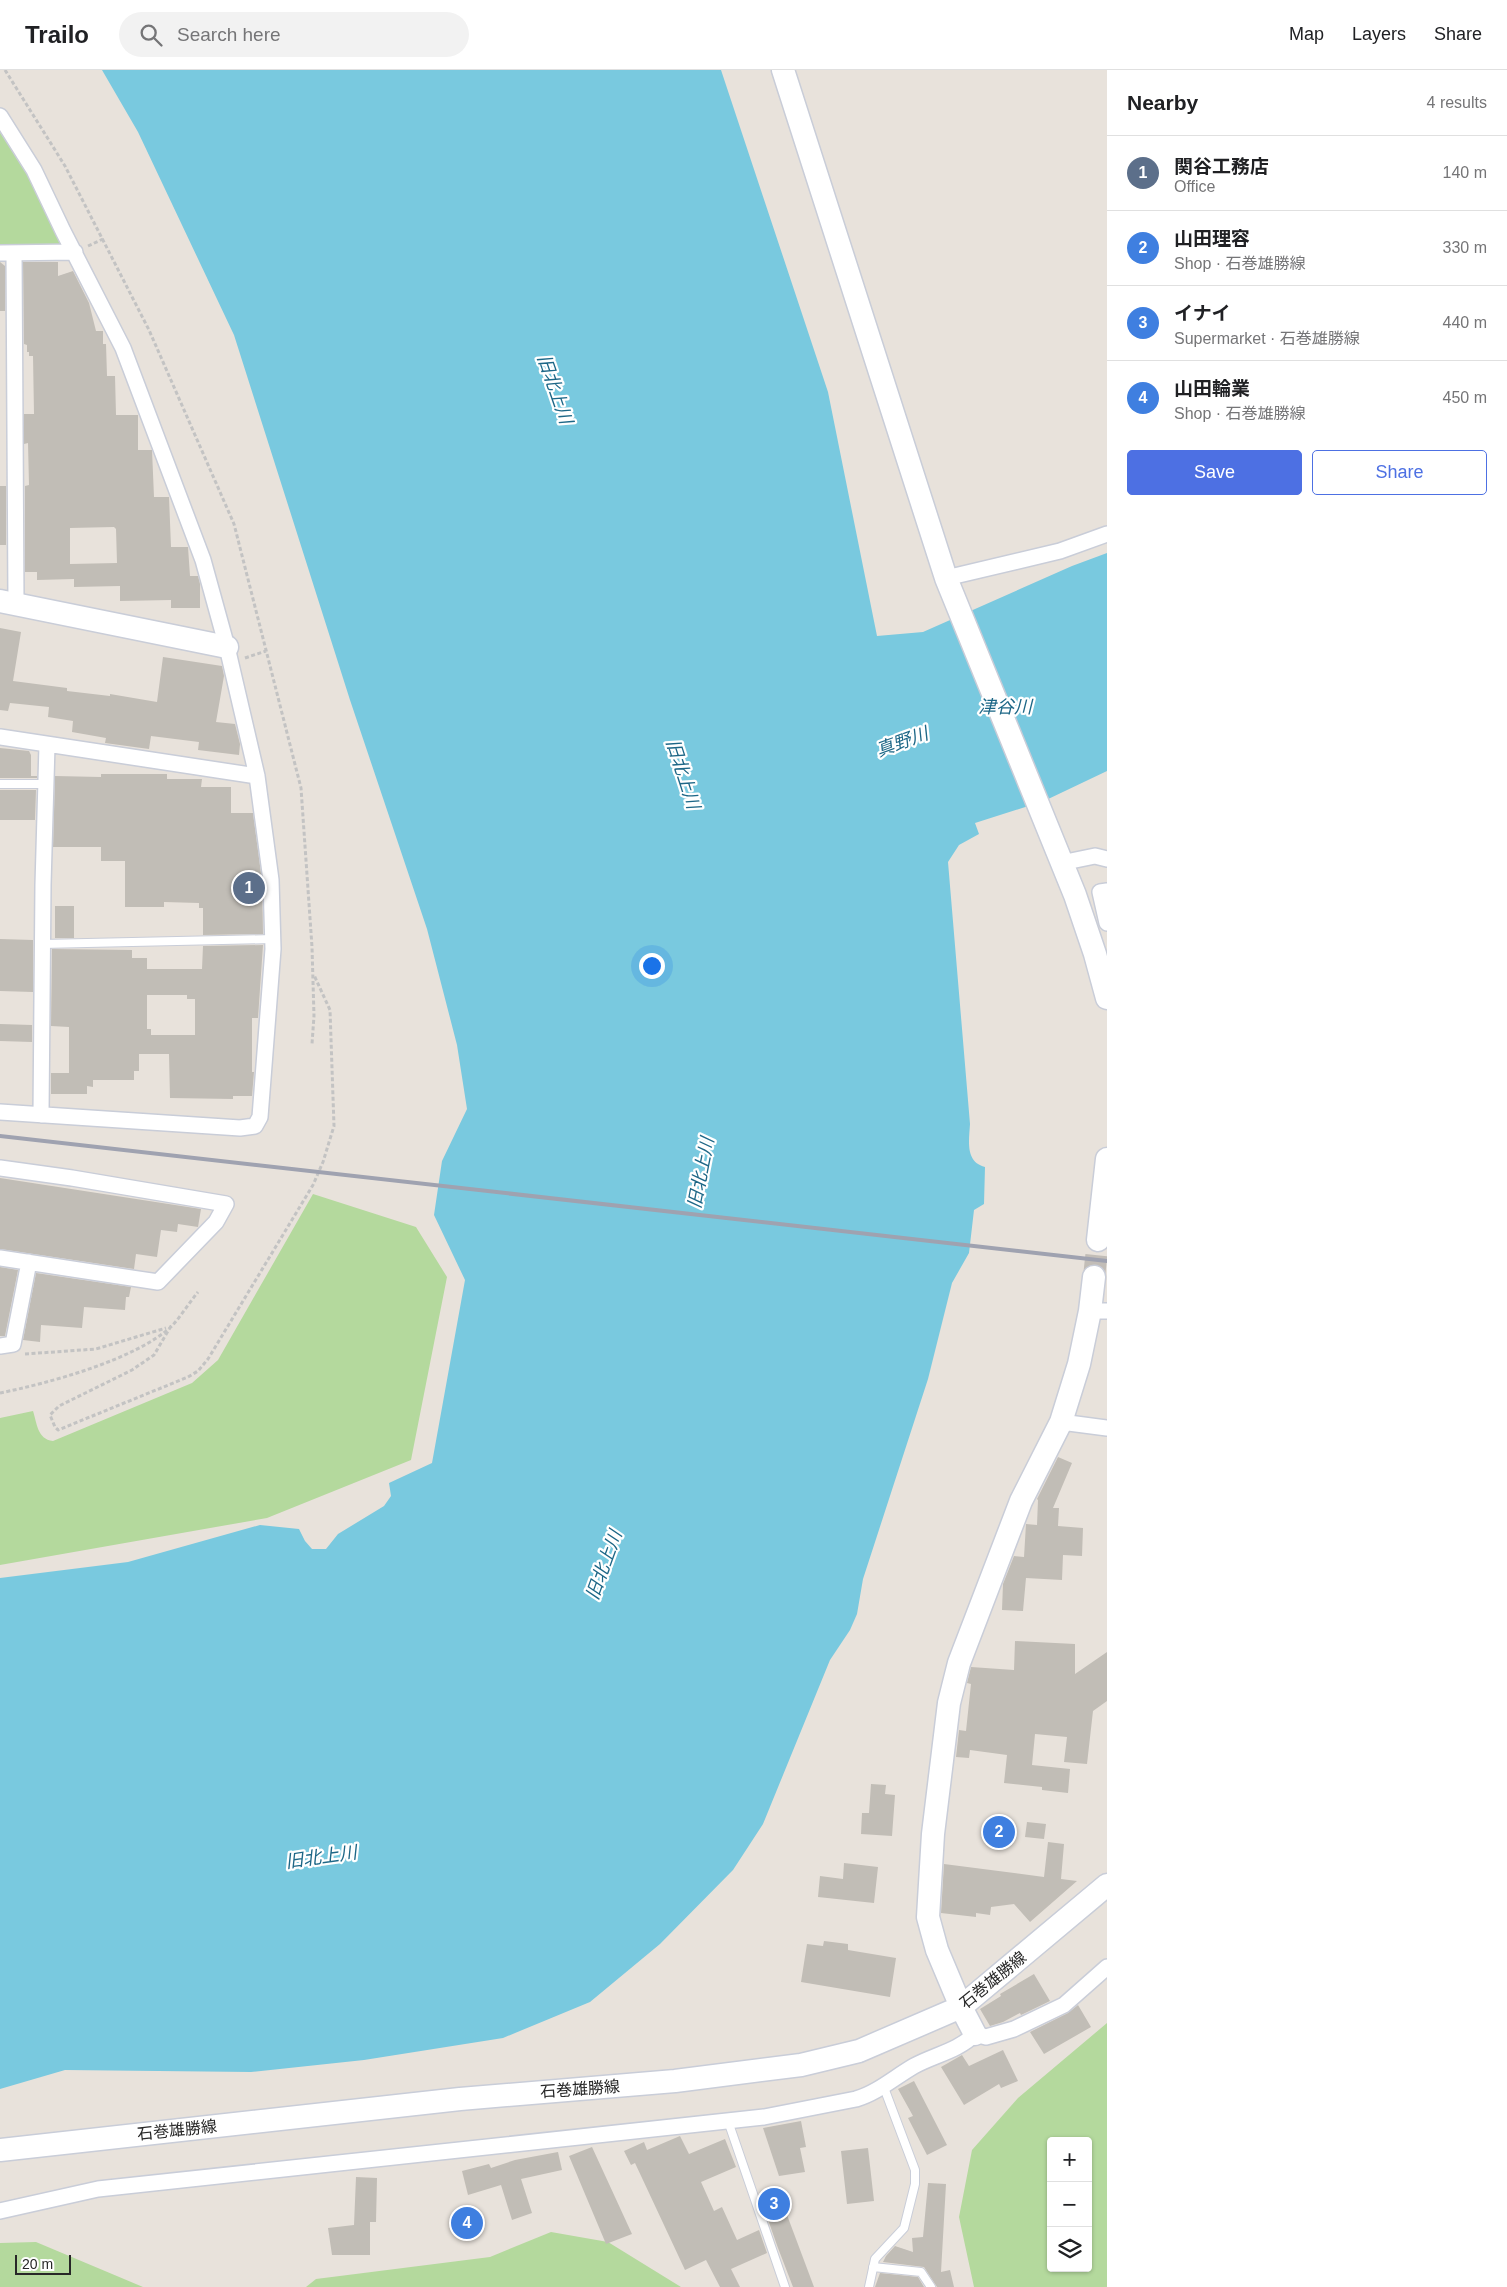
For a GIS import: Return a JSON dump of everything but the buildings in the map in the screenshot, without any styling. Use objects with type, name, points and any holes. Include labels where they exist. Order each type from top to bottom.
[{"type":"street","points":[[782,70],[946,578],[1096,954],[1107,998]]},
{"type":"street","points":[[0,116],[34,170],[123,348],[202,560],[227,647],[257,776],[271,880],[272,939],[260,1117],[255,1126],[231,1127],[0,1112]]},
{"type":"street","points":[[75,252],[7,253],[15,379],[8,602],[227,647]]},
{"type":"street","points":[[0,379],[15,379]]},
{"type":"street","points":[[946,578],[1060,551],[1107,534]]},
{"type":"street","points":[[0,737],[257,776]]},
{"type":"street","points":[[42,1115],[42,944],[47,745]]},
{"type":"street","points":[[1061,863],[1095,856],[1107,858]]},
{"type":"street","points":[[1107,892],[1100,892],[1107,924]]},
{"type":"street","points":[[1098,1240],[1107,1159]]},
{"type":"street","points":[[0,1168],[226,1204],[216,1222],[158,1282],[0,1258]]},
{"type":"street","points":[[7,1345],[28,1262]]},
{"type":"street","points":[[1094,1277],[1099,1311],[1061,1422],[1021,1501],[959,1663],[950,1703],[933,1834],[928,1917],[937,1950],[961,2007],[975,2034],[986,2037],[1014,2029],[1064,2004],[1107,1967]]},
{"type":"street","points":[[1061,1422],[1107,1428]]},
{"type":"street","name":"石巻雄勝線","points":[[0,2150],[460,2100],[675,2081],[801,2065],[859,2051],[961,2007],[1107,1885]]},
{"type":"street","points":[[0,2211],[113,2188],[764,2117],[856,2099],[915,2066],[966,2044],[975,2034]]},
{"type":"lane","points":[[0,784],[46,784]]},
{"type":"lane","points":[[42,944],[272,939]]},
{"type":"lane","points":[[869,2287],[874,2259],[904,2228],[916,2184],[915,2170],[883,2085]]},
{"type":"lane","points":[[728,2121],[785,2287]]},
{"type":"lane","points":[[873,2268],[921,2272],[932,2287]]},
{"type":"path","points":[[198,1292],[171,1326],[154,1355],[132,1370],[59,1406],[50,1415],[55,1427],[58,1430],[152,1393],[198,1371],[208,1360],[313,1185],[323,1162],[334,1126],[330,1010],[313,972],[312,1044]]},
{"type":"path","points":[[7,1345],[15,1355],[96,1349],[171,1326]]},
{"type":"path","points":[[0,1394],[71,1375],[118,1358],[171,1326]]},
{"type":"green space","points":[[0,132],[33,184],[60,244],[0,244]]},
{"type":"green space","points":[[313,1194],[416,1227],[447,1277],[411,1460],[267,1518],[0,1565],[0,1418],[33,1411],[41,1434],[48,1440],[53,1441],[192,1383],[218,1360]]},
{"type":"green space","points":[[1107,2023],[1107,2287],[974,2287],[959,2217],[972,2150],[1018,2098]]},
{"type":"green space","points":[[551,2232],[608,2242],[681,2287],[306,2287],[316,2279],[490,2257]]},
{"type":"green space","points":[[36,2242],[143,2287],[0,2287],[0,2243]]},
{"type":"water","points":[[102,70],[721,70],[828,392],[877,636],[923,632],[1072,566],[1107,553],[1107,771],[1044,801],[975,823],[979,834],[959,845],[948,862],[970,1124],[970,1150],[974,1161],[985,1167],[984,1204],[974,1210],[969,1253],[952,1283],[928,1379],[863,1579],[857,1614],[850,1630],[830,1660],[763,1824],[733,1870],[660,1944],[590,2002],[503,2038],[364,2060],[251,2072],[65,2070],[0,2089],[0,1578],[128,1562],[260,1525],[299,1529],[305,1541],[312,1549],[326,1549],[338,1534],[384,1506],[391,1496],[389,1483],[432,1463],[465,1280],[434,1215],[442,1161],[467,1109],[457,1045],[427,929],[350,700],[234,335],[138,132]]},
{"type":"tunnel","points":[[1094,1277],[1098,1240]]},
{"type":"railway","points":[[0,1136],[1107,1261]]},
{"type":"place","name":"関谷工務店","points":[[249,888]]},
{"type":"place","name":"山田理容","points":[[999,1832]]},
{"type":"place","name":"イナイ","points":[[774,2204]]},
{"type":"place","name":"山田輪業","points":[[467,2223]]},
{"type":"water label","name":"旧北上川","points":[[555,389]]},
{"type":"water label","name":"津谷川","points":[[1005,707]]},
{"type":"water label","name":"真野川","points":[[902,742]]},
{"type":"water label","name":"旧北上川","points":[[683,774]]},
{"type":"water label","name":"旧北上川","points":[[701,1173]]},
{"type":"water label","name":"旧北上川","points":[[604,1565]]},
{"type":"water label","name":"旧北上川","points":[[321,1857]]}]
